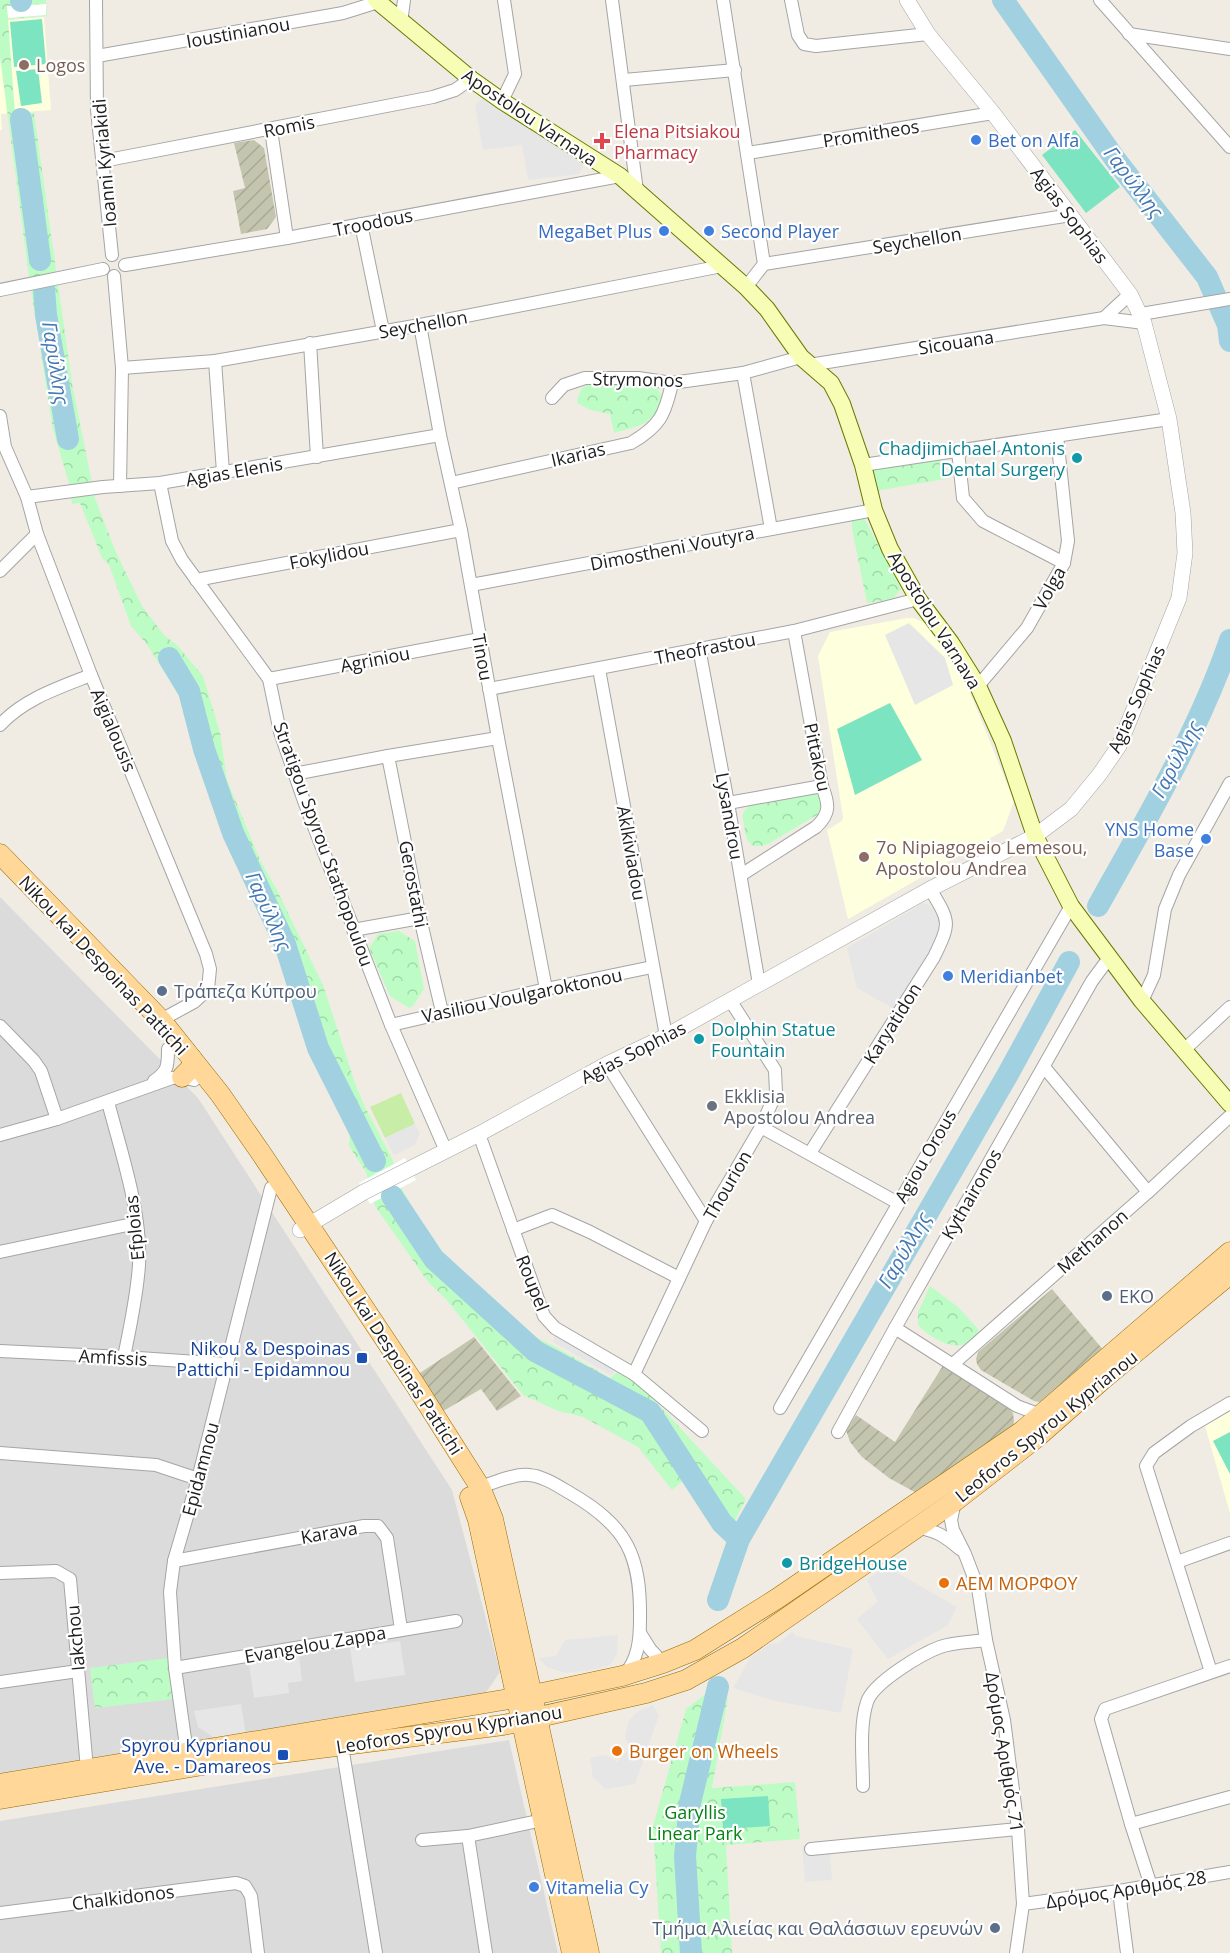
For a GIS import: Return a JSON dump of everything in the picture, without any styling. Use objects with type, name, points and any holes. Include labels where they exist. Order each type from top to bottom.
[{"type":"main road","name":"Apostolou Varnava","points":[[377,1],[471,79],[620,176],[638,191],[746,287],[767,309],[805,361],[831,383],[842,404],[863,465],[874,510],[890,549],[918,599],[951,643],[978,686],[1003,741],[1035,836],[1071,906],[1142,1001],[1230,1104]]},
{"type":"main road","name":"Nikou kai Despoinas Pattichi","points":[[0,854],[161,1020],[189,1072],[229,1123],[271,1188],[305,1227],[416,1386],[480,1487],[492,1519],[530,1720],[589,1953]]},
{"type":"main road","name":"Nikou kai Despoinas Pattichi","points":[[0,871],[126,1002],[189,1072],[241,1122],[466,1488],[478,1520],[525,1697]]},
{"type":"main road","name":"Leoforos Spyrou Kyprianou","points":[[0,1784],[525,1697],[622,1676],[695,1650],[778,1598],[1021,1432],[1230,1252]]},
{"type":"main road","name":"Leoforos Spyrou Kyprianou","points":[[0,1799],[243,1758],[530,1720],[646,1693],[686,1680],[743,1648],[955,1501],[1036,1438],[1230,1274]]},
{"type":"main road","name":"Nikou kai Despoinas Pattichi","points":[[530,1720],[543,1820],[572,1953]]},
{"type":"street","name":"Ioanni Kyriakidi","points":[[96,0],[97,110],[112,255]]},
{"type":"street","points":[[401,22],[404,0]]},
{"type":"street","points":[[502,101],[514,74],[504,0]]},
{"type":"street","points":[[612,0],[638,191]]},
{"type":"street","points":[[723,0],[764,264],[746,287]]},
{"type":"street","points":[[791,0],[798,35],[804,44],[816,46],[928,34]]},
{"type":"street","name":"Agias Sophias","points":[[305,1227],[364,1192],[480,1134],[607,1064],[666,1036],[930,889],[1035,836],[1071,809],[1100,775],[1119,746],[1179,598],[1185,552],[1183,513],[1169,419],[1142,318],[1130,294],[993,113],[928,34],[907,0]]},
{"type":"street","points":[[1100,0],[1230,147]]},
{"type":"street","name":"Ioustinianou","points":[[97,56],[343,13],[377,1]]},
{"type":"street","points":[[1130,34],[1230,49]]},
{"type":"street","points":[[624,80],[735,70]]},
{"type":"street","name":"Romis","points":[[103,161],[433,97],[455,90],[471,79]]},
{"type":"street","name":"Promitheos","points":[[748,153],[993,113]]},
{"type":"street","points":[[271,130],[287,238]]},
{"type":"street","name":"Troodous","points":[[125,265],[287,238],[620,176]]},
{"type":"street","name":"Seychellon","points":[[764,264],[1071,215]]},
{"type":"street","points":[[362,224],[383,331]]},
{"type":"street","points":[[112,255],[119,256],[125,265],[121,274],[114,276],[107,274],[104,269],[106,258],[112,255]]},
{"type":"street","name":"Seychellon","points":[[122,368],[215,361],[420,325],[722,266]]},
{"type":"street","points":[[0,290],[104,269]]},
{"type":"street","points":[[114,276],[122,368],[120,486]]},
{"type":"street","points":[[1104,318],[1130,294]]},
{"type":"street","name":"Sicouana","points":[[805,361],[1104,318],[1142,318],[1182,306],[1230,298]]},
{"type":"street","name":"Tinou","points":[[420,325],[461,530],[546,989]]},
{"type":"street","points":[[310,343],[317,457]]},
{"type":"street","points":[[215,361],[223,472]]},
{"type":"street","name":"Strymonos","points":[[552,398],[564,385],[585,378],[639,378],[672,383],[805,361]]},
{"type":"street","points":[[743,373],[771,529]]},
{"type":"street","name":"Ikarias","points":[[451,483],[631,443],[650,432],[666,410],[672,383]]},
{"type":"street","name":"Aigialousis","points":[[0,416],[3,448],[27,497],[37,534],[91,675],[206,954],[210,969],[208,989],[194,1002],[161,1020]]},
{"type":"street","points":[[863,465],[1169,419]]},
{"type":"street","name":"Agias Elenis","points":[[27,497],[103,487],[160,483],[441,435]]},
{"type":"street","name":"Volga","points":[[978,686],[1027,628],[1064,563],[1068,541],[1057,436]]},
{"type":"street","points":[[958,451],[963,498],[982,521],[1064,563]]},
{"type":"street","name":"Stratigou Spyrou Stathopoulou","points":[[160,483],[172,541],[182,560],[269,679],[280,732],[294,774],[391,1025],[446,1151]]},
{"type":"street","name":"Dimostheni Voutyra","points":[[471,585],[874,510]]},
{"type":"street","name":"Fokylidou","points":[[196,580],[461,530]]},
{"type":"street","points":[[0,571],[37,534]]},
{"type":"street","name":"Theofrastou","points":[[489,689],[795,631],[918,599]]},
{"type":"street","name":"Pittakou","points":[[741,875],[816,827],[824,819],[828,807],[822,786],[795,631]]},
{"type":"street","name":"Agriniou","points":[[269,679],[480,639]]},
{"type":"street","name":"Lysandrou","points":[[699,648],[759,984]]},
{"type":"street","name":"Aklkiviadou","points":[[599,669],[666,1036]]},
{"type":"street","points":[[2,719],[43,693],[91,675]]},
{"type":"street","points":[[294,774],[498,738]]},
{"type":"street","name":"Gerostathi","points":[[388,756],[420,918],[442,1012]]},
{"type":"street","points":[[1142,1001],[1154,975],[1165,909],[1230,783]]},
{"type":"street","points":[[728,803],[822,786]]},
{"type":"street","name":"Karyatidon","points":[[810,1153],[934,957],[945,935],[947,925],[945,914],[930,889]]},
{"type":"street","name":"Agiou Orous","points":[[780,1408],[1071,906]]},
{"type":"street","points":[[353,930],[420,918]]},
{"type":"street","name":"Kythaironos","points":[[838,1432],[1092,981],[1109,958]]},
{"type":"street","name":"Vasiliou Voulgaroktonou","points":[[391,1025],[652,967]]},
{"type":"street","name":"Thourion","points":[[634,1374],[706,1221],[760,1127],[776,1093],[776,1070],[730,1000]]},
{"type":"street","points":[[1184,1050],[1230,1007]]},
{"type":"street","points":[[0,1026],[41,1071],[57,1119]]},
{"type":"street","points":[[148,1086],[163,1074],[168,1066],[168,1049]]},
{"type":"street","points":[[607,1064],[706,1221]]},
{"type":"street","points":[[1044,1067],[1148,1192]]},
{"type":"street","points":[[0,1135],[108,1102],[189,1072]]},
{"type":"street","name":"Efploias","points":[[108,1102],[129,1180],[137,1223],[139,1264],[124,1357]]},
{"type":"street","name":"Methanon","points":[[953,1364],[1148,1192],[1230,1116]]},
{"type":"street","points":[[760,1127],[898,1203]]},
{"type":"street","name":"Roupel","points":[[480,1134],[544,1316],[555,1328],[634,1374],[702,1431]]},
{"type":"street","name":"Epidamnou","points":[[188,1753],[175,1668],[170,1592],[174,1561],[198,1479],[271,1188]]},
{"type":"street","points":[[513,1230],[552,1215],[679,1278]]},
{"type":"street","points":[[0,1252],[137,1223]]},
{"type":"street","points":[[895,1328],[1017,1406],[1041,1414]]},
{"type":"street","name":"Amfissis","points":[[0,1351],[227,1365]]},
{"type":"street","points":[[1211,1672],[1146,1466],[1154,1453],[1191,1426],[1230,1403]]},
{"type":"street","points":[[1017,1406],[1022,1420],[1021,1432]]},
{"type":"street","points":[[0,1453],[156,1465],[198,1479]]},
{"type":"street","points":[[480,1487],[529,1474],[560,1487],[593,1507],[621,1533],[633,1554],[638,1572],[640,1633],[634,1661],[622,1676]]},
{"type":"street","name":"Δρόμος Αριθμός 71","points":[[955,1501],[951,1520],[953,1530],[978,1588],[986,1640],[1004,1720],[1018,1829],[1023,1905],[1016,1953]]},
{"type":"street","name":"Karava","points":[[174,1561],[364,1526],[378,1526],[387,1538],[401,1629]]},
{"type":"street","name":"Δρόμος Αριθμός 71","points":[[916,1527],[945,1536],[965,1554]]},
{"type":"street","points":[[1177,1562],[1230,1543]]},
{"type":"street","name":"Iakchou","points":[[0,1573],[57,1571],[70,1579],[87,1769]]},
{"type":"street","name":"Evangelou Zappa","points":[[175,1668],[456,1621]]},
{"type":"street","points":[[640,1633],[663,1663]]},
{"type":"street","points":[[863,1786],[864,1713],[867,1700],[874,1690],[895,1673],[942,1646],[986,1640]]},
{"type":"street","points":[[1150,1886],[1101,1719],[1105,1709],[1230,1666]]},
{"type":"street","points":[[0,1682],[78,1671]]},
{"type":"street","points":[[342,1746],[376,1953]]},
{"type":"street","points":[[1131,1824],[1230,1797]]},
{"type":"street","points":[[422,1840],[468,1836],[543,1820]]},
{"type":"street","points":[[812,1849],[1018,1829]]},
{"type":"street","points":[[468,1836],[486,1953]]},
{"type":"street","name":"Δρόμος Αριθμός 28","points":[[1023,1905],[1230,1872]]},
{"type":"street","name":"Chalkidonos","points":[[0,1913],[236,1883],[245,1886],[251,1896],[258,1953]]},
{"type":"street","points":[[1119,1891],[1127,1953]]},
{"type":"shaded area","name":"Logos","points":[[44,17],[51,110],[1,114],[2,130],[0,130],[0,21]]},
{"type":"shaded area","points":[[484,96],[580,159],[583,167],[579,174],[528,180],[522,145],[483,150],[475,105]]},
{"type":"shaded area","points":[[254,140],[264,148],[276,217],[267,229],[241,234],[233,191],[245,188],[234,143]]},
{"type":"shaded area","points":[[914,618],[925,623],[965,680],[1014,801],[1003,831],[848,919],[827,830],[842,821],[843,817],[818,656],[830,632]]},
{"type":"shaded area","points":[[909,623],[945,658],[953,685],[915,705],[885,635]]},
{"type":"shaded area","points":[[0,897],[198,1098],[452,1490],[500,1672],[485,1694],[0,1776]]},
{"type":"shaded area","points":[[923,903],[929,905],[938,914],[942,922],[940,935],[894,1009],[857,988],[847,948]]},
{"type":"shaded area","points":[[415,1124],[420,1133],[415,1145],[394,1155],[385,1138]]},
{"type":"shaded area","points":[[1052,1289],[1105,1352],[1044,1403],[1034,1401],[981,1370],[976,1359],[978,1352]]},
{"type":"shaded area","points":[[556,1332],[618,1368],[611,1375],[553,1342]]},
{"type":"shaded area","points":[[474,1337],[521,1396],[497,1411],[481,1389],[438,1414],[414,1377]]},
{"type":"shaded area","points":[[944,1364],[1007,1406],[1013,1413],[1013,1429],[920,1495],[889,1478],[862,1457],[850,1442],[846,1430],[856,1415],[895,1442]]},
{"type":"shaded area","points":[[1230,1410],[1230,1513],[1205,1426]]},
{"type":"shaded area","points":[[885,1566],[957,1607],[948,1625],[888,1659],[857,1619],[878,1601],[867,1580]]},
{"type":"shaded area","points":[[792,1632],[796,1636],[853,1649],[841,1713],[775,1701],[733,1688],[750,1658],[769,1644],[779,1643]]},
{"type":"shaded area","points":[[618,1635],[617,1654],[611,1664],[598,1669],[566,1673],[547,1667],[539,1658],[556,1656],[565,1640]]},
{"type":"shaded area","points":[[400,1641],[405,1675],[355,1682],[350,1648]]},
{"type":"shaded area","points":[[299,1656],[302,1681],[288,1683],[289,1693],[254,1698],[249,1663]]},
{"type":"shaded area","points":[[241,1704],[246,1735],[216,1739],[198,1727],[194,1711]]},
{"type":"shaded area","points":[[653,1705],[659,1715],[635,1784],[606,1789],[593,1778],[590,1758],[606,1755],[617,1762],[630,1748],[625,1736],[629,1720],[637,1712]]},
{"type":"shaded area","points":[[509,1740],[558,1953],[0,1953],[0,1821]]},
{"type":"shaded area","points":[[829,1843],[832,1880],[805,1882],[802,1846]]},
{"type":"green space","points":[[0,0],[46,0],[47,16],[8,19],[15,114],[34,113],[72,383],[95,498],[115,550],[142,606],[164,635],[178,646],[203,676],[220,732],[227,780],[260,860],[323,985],[355,1083],[392,1158],[403,1191],[440,1254],[523,1331],[610,1378],[619,1371],[632,1378],[645,1390],[746,1499],[727,1536],[685,1479],[672,1490],[638,1447],[583,1417],[558,1411],[523,1395],[445,1298],[428,1282],[375,1206],[366,1172],[349,1146],[350,1131],[292,999],[271,936],[200,758],[199,742],[180,697],[146,643],[131,626],[109,565],[102,558],[80,503],[72,504],[69,483],[53,430],[29,277],[0,57]]},
{"type":"green space","points":[[42,19],[46,64],[14,67],[10,22]]},
{"type":"green space","points":[[38,69],[42,103],[21,106],[16,71]]},
{"type":"green space","points":[[1075,130],[1120,187],[1086,213],[1042,155]]},
{"type":"green space","points":[[598,381],[640,382],[656,386],[664,399],[649,420],[614,433],[610,414],[590,410],[577,403],[583,388]]},
{"type":"green space","points":[[942,458],[945,479],[876,491],[871,474],[875,468]]},
{"type":"green space","points":[[864,518],[901,589],[893,599],[867,603],[852,529],[852,521]]},
{"type":"green space","points":[[890,703],[922,760],[855,795],[837,729]]},
{"type":"green space","points":[[816,793],[821,795],[822,812],[768,844],[757,846],[747,840],[743,818],[748,807],[753,804]]},
{"type":"green space","points":[[399,931],[415,941],[424,989],[413,1006],[409,1008],[390,996],[369,948],[378,934]]},
{"type":"green space","points":[[401,1093],[415,1124],[385,1138],[370,1107]]},
{"type":"green space","points":[[930,1286],[958,1307],[979,1330],[966,1344],[949,1344],[940,1341],[918,1325],[918,1312]]},
{"type":"green space","points":[[1230,1432],[1230,1474],[1213,1441]]},
{"type":"green space","points":[[169,1658],[174,1699],[95,1708],[90,1668]]},
{"type":"green space","name":"Garyllis Linear Park","points":[[711,1690],[728,1698],[712,1788],[795,1782],[800,1839],[726,1845],[732,1953],[661,1953],[653,1826],[686,1709]]},
{"type":"green space","points":[[768,1796],[770,1826],[723,1829],[721,1799]]},
{"type":"pier","points":[[46,4],[46,15],[8,18],[7,6]]},
{"type":"pier","points":[[405,1158],[416,1180],[370,1204],[359,1183]]},
{"type":"waterway","name":"Γαρύλλης","points":[[1003,0],[1115,159],[1207,277],[1228,325],[1230,341]]},
{"type":"waterway","name":"Γαρύλλης","points":[[21,119],[40,260]]},
{"type":"waterway","name":"Γαρύλλης","points":[[44,288],[46,315],[68,439]]},
{"type":"waterway","name":"Γαρύλλης","points":[[1098,906],[1187,742],[1203,709],[1230,640]]},
{"type":"waterway","name":"Γαρύλλης","points":[[169,658],[189,691],[204,749],[233,833],[285,944],[318,1048],[375,1161]]},
{"type":"waterway","name":"Γαρύλλης","points":[[739,1539],[1008,1074],[1069,962]]},
{"type":"waterway","name":"Γαρύλλης","points":[[392,1196],[434,1259],[535,1351],[650,1412],[722,1523],[739,1539],[718,1600]]},
{"type":"waterway","name":"Γαρύλλης","points":[[691,1953],[685,1856],[690,1803],[718,1687]]},
{"type":"place","name":"Logos","points":[[24,65]]},
{"type":"place","name":"Bet on Alfa","points":[[976,140]]},
{"type":"place","name":"Elena Pitsiakou Pharmacy","points":[[602,141]]},
{"type":"place","name":"MegaBet Plus","points":[[664,231]]},
{"type":"place","name":"Second Player","points":[[709,231]]},
{"type":"place","name":"Chadjimichael Antonis Dental Surgery","points":[[1077,458]]},
{"type":"place","name":"YNS Home Base","points":[[1206,839]]},
{"type":"place","name":"7o Nipiagogeio Lemesou, Apostolou Andrea","points":[[864,857]]},
{"type":"place","name":"Meridianbet","points":[[948,976]]},
{"type":"place","name":"Τράπεζα Κύπρου","points":[[162,991]]},
{"type":"place","name":"Dolphin Statue Fountain","points":[[699,1039]]},
{"type":"place","name":"Ekklisia Apostolou Andrea","points":[[712,1106]]},
{"type":"place","name":"EKO","points":[[1107,1296]]},
{"type":"place","name":"Nikou & Despoinas Pattichi - Epidamnou","points":[[362,1358]]},
{"type":"place","name":"BridgeHouse","points":[[787,1563]]},
{"type":"place","name":"ΑΕΜ ΜΟΡΦΟΥ","points":[[944,1583]]},
{"type":"place","name":"Burger on Wheels","points":[[617,1751]]},
{"type":"place","name":"Spyrou Kyprianou Ave. - Damareos","points":[[283,1755]]},
{"type":"place","name":"Vitamelia Cy","points":[[534,1887]]},
{"type":"place","name":"Τμήμα Αλιείας και Θαλάσσιων ερευνών","points":[[995,1928]]}]
